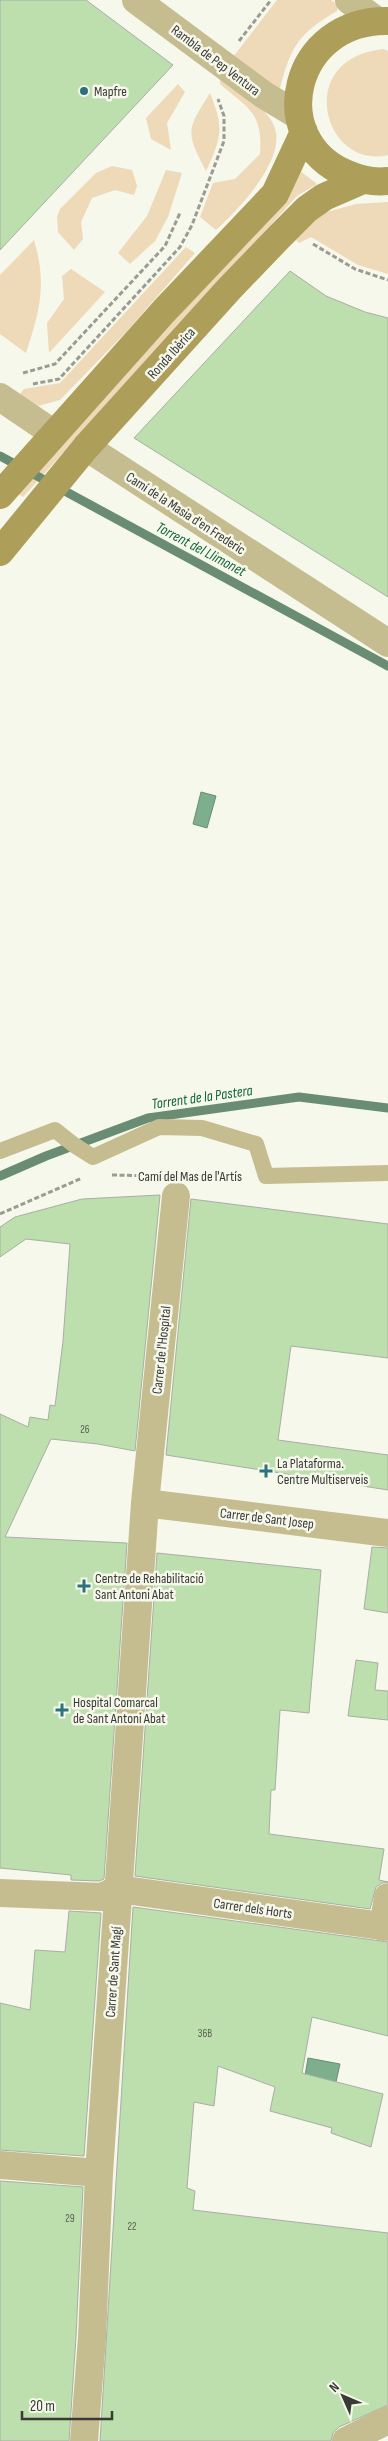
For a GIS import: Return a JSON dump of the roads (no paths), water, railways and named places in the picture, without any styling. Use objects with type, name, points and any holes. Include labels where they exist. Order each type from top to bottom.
[{"type":"street","name":"Rambla de Pep Ventura","points":[[136,0],[302,124]]},
{"type":"street","points":[[350,0],[382,21]]},
{"type":"street","points":[[376,181],[335,168],[313,147],[302,124],[298,95],[304,71],[316,51],[341,31],[356,24],[382,21]]},
{"type":"street","points":[[0,495],[53,433],[275,194],[302,124]]},
{"type":"street","name":"Ronda Ibèrica","points":[[0,552],[86,447],[229,289],[306,209],[324,196],[376,181]]},
{"type":"street","points":[[4,399],[53,433]]},
{"type":"street","name":"Camí de la Masia d'en Frederic","points":[[86,447],[388,643]]},
{"type":"street","name":"Carrer de l'Hospital","points":[[145,1503],[183,1186]]},
{"type":"street","name":"Carrer de Sant Josep","points":[[145,1503],[388,1533]]},
{"type":"street","name":"Carrer de Sant Magí","points":[[84,2441],[92,2338],[98,2173],[145,1503]]},
{"type":"street","points":[[0,1893],[102,1897],[118,1889]]},
{"type":"street","name":"Carrer dels Horts","points":[[118,1889],[386,1927]]},
{"type":"street","points":[[386,1927],[388,1897]]},
{"type":"street","points":[[0,2165],[98,2173]]},
{"type":"street","points":[[346,2441],[388,2420]]},
{"type":"lane","points":[[0,1151],[56,1130],[74,1145],[93,1157],[159,1128],[202,1128],[256,1144],[266,1176],[388,1173]]},
{"type":"waterway","name":"Torrent del Llimonet","points":[[0,456],[388,666]]},
{"type":"waterway","name":"Torrent de la Pastera","points":[[0,1176],[46,1156],[148,1118],[299,1097],[388,1108]]},
{"type":"place","name":"Mapfre","points":[[84,91]]},
{"type":"place","name":"La Plataforma. Centre Multiserveis","points":[[266,1471]]},
{"type":"place","name":"Centre de Rehabilitació Sant Antoni Abat","points":[[84,1586]]},
{"type":"place","name":"Hospital Comarcal de Sant Antoni Abat","points":[[62,1710]]}]
